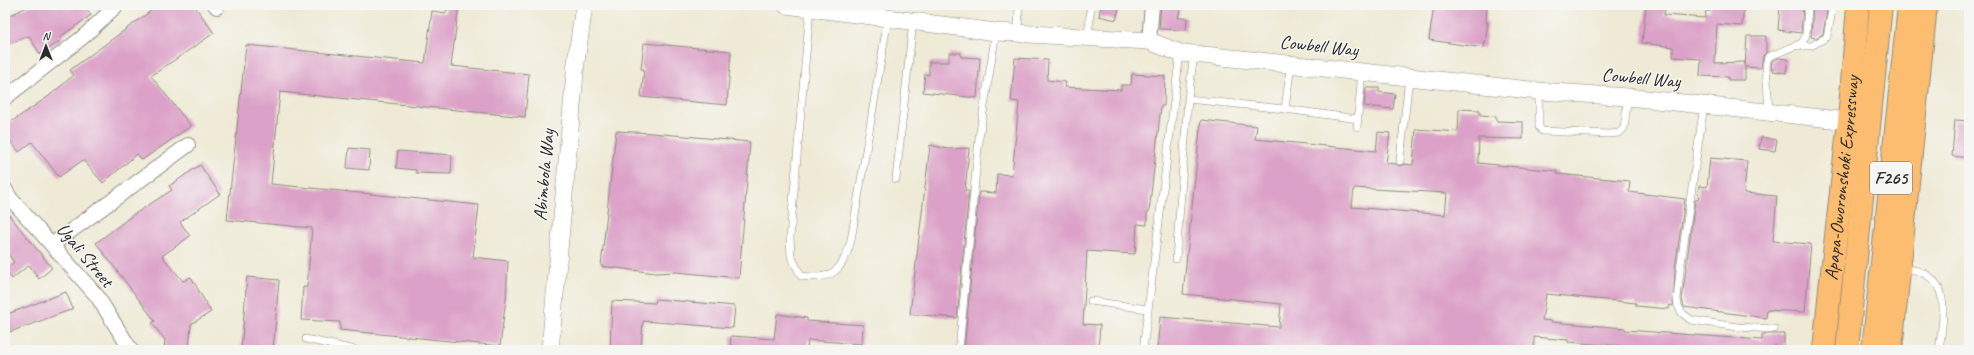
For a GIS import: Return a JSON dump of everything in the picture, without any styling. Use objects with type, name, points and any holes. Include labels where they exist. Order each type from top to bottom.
[{"type":"main road","name":"Apapa-Oworonshoki Expressway","points":[[1824,350],[1849,121],[1858,5]]},
{"type":"main road","name":"Apapa-Oworonshoki Expressway","points":[[1847,350],[1881,5]]},
{"type":"main road","name":"F265","points":[[1873,350],[1909,5]]},
{"type":"main road","points":[[1891,350],[1926,5]]},
{"type":"street","points":[[5,98],[83,37],[117,5]]},
{"type":"street","name":"Abimbola Way","points":[[550,350],[576,62],[584,5]]},
{"type":"street","name":"Cowbell Way","points":[[786,5],[996,32],[1149,41],[1187,53],[1539,91],[1704,105],[1849,121]]},
{"type":"street","points":[[1149,41],[1152,5]]},
{"type":"street","points":[[53,244],[188,145]]},
{"type":"street","name":"Ugali Street","points":[[5,189],[11,199],[53,244],[97,296],[131,350]]},
{"type":"lane","points":[[1018,33],[1019,5]]},
{"type":"lane","points":[[1088,37],[1091,5]]},
{"type":"lane","points":[[1798,46],[1802,43],[1806,34],[1808,5]]},
{"type":"lane","points":[[1768,112],[1766,65],[1768,57],[1798,46],[1811,46],[1827,37],[1833,5]]},
{"type":"lane","points":[[810,8],[790,237],[791,256],[801,276],[817,278],[827,276],[837,270],[846,258],[851,240],[888,18]]},
{"type":"lane","points":[[896,179],[913,21]]},
{"type":"lane","points":[[959,350],[979,138],[996,32]]},
{"type":"lane","points":[[1176,259],[1188,99],[1187,53]]},
{"type":"lane","points":[[1143,350],[1147,309],[1187,53]]},
{"type":"lane","points":[[1285,109],[1291,64]]},
{"type":"lane","points":[[1356,127],[1362,72]]},
{"type":"lane","points":[[1400,161],[1409,77]]},
{"type":"lane","points":[[1539,91],[1539,127],[1542,132],[1619,133],[1624,128],[1628,98]]},
{"type":"lane","points":[[1188,99],[1285,109],[1358,119]]},
{"type":"lane","points":[[1704,105],[1680,270],[1677,299],[1678,306],[1682,313],[1691,320],[1738,327],[1774,329]]},
{"type":"lane","points":[[1900,268],[1922,272],[1933,279],[1940,288],[1943,304],[1939,350]]},
{"type":"lane","points":[[1091,301],[1147,309]]},
{"type":"lane","points":[[306,339],[355,350]]},
{"type":"building","points":[[31,5],[84,5],[91,15],[60,37],[62,40],[40,54],[29,36],[5,45],[5,18]]},
{"type":"building","points":[[159,5],[194,5],[214,33],[151,76],[191,126],[142,160],[137,154],[103,183],[83,160],[59,177],[32,142],[19,152],[5,134],[5,126],[49,96],[74,75],[70,70]]},
{"type":"building","points":[[447,5],[459,5],[451,66],[529,74],[525,117],[280,92],[271,184],[479,205],[473,257],[508,261],[506,299],[500,346],[340,330],[340,322],[301,320],[303,287],[307,287],[312,228],[227,220],[246,45],[425,63],[432,11],[446,13]]},
{"type":"building","points":[[1101,5],[1120,5],[1116,20],[1099,16]]},
{"type":"building","points":[[1161,5],[1181,5],[1178,18],[1187,18],[1186,30],[1159,29]]},
{"type":"building","points":[[1434,5],[1487,5],[1486,23],[1488,23],[1484,48],[1429,40]]},
{"type":"building","points":[[1646,5],[1666,5],[1664,15],[1705,18],[1706,11],[1710,11],[1710,5],[1744,5],[1742,26],[1717,24],[1715,63],[1745,62],[1745,80],[1728,80],[1728,77],[1700,76],[1701,59],[1673,57],[1673,47],[1642,43]]},
{"type":"building","points":[[1780,5],[1803,5],[1801,33],[1778,30]]},
{"type":"building","points":[[1813,5],[1828,5],[1823,34],[1816,38],[1811,37]]},
{"type":"building","points":[[1747,36],[1766,36],[1766,53],[1763,56],[1761,68],[1745,67]]},
{"type":"building","points":[[644,43],[731,51],[727,105],[641,97],[644,69],[641,69]]},
{"type":"building","points":[[949,53],[961,53],[961,57],[980,58],[977,98],[923,92],[925,74],[929,75],[929,62],[949,62]]},
{"type":"building","points":[[1015,58],[1048,60],[1047,80],[1066,82],[1065,87],[1121,90],[1121,85],[1131,85],[1132,74],[1165,76],[1164,106],[1161,106],[1149,212],[1147,212],[1147,225],[1137,224],[1135,254],[1087,251],[1083,324],[1100,325],[1098,350],[964,350],[979,192],[996,193],[997,174],[1012,175],[1019,102],[1011,101]]},
{"type":"building","points":[[1779,58],[1788,59],[1786,73],[1773,71],[1774,69],[1771,69],[1772,61]]},
{"type":"building","points":[[1366,88],[1379,88],[1379,92],[1395,94],[1393,109],[1364,106]]},
{"type":"building","points":[[1459,109],[1480,110],[1480,115],[1496,116],[1496,121],[1523,122],[1523,139],[1479,138],[1478,163],[1557,171],[1557,174],[1630,181],[1629,192],[1685,199],[1675,269],[1673,306],[1670,305],[1669,309],[1636,306],[1636,303],[1546,294],[1542,320],[1625,328],[1625,330],[1762,340],[1762,334],[1784,334],[1784,347],[1774,346],[1773,350],[1675,350],[1568,342],[1568,340],[1534,337],[1534,350],[1157,350],[1160,317],[1279,327],[1281,304],[1183,294],[1201,120],[1257,126],[1255,139],[1376,151],[1378,132],[1390,133],[1386,163],[1400,166],[1404,164],[1413,165],[1416,129],[1458,132]],"holes":[[[1354,188],[1447,193],[1445,215],[1352,207]]]},
{"type":"building","points":[[1955,120],[1969,121],[1969,158],[1952,156]]},
{"type":"building","points":[[616,131],[750,142],[739,278],[676,272],[655,273],[601,266]]},
{"type":"building","points":[[1761,137],[1777,140],[1775,151],[1759,149]]},
{"type":"building","points":[[930,145],[948,149],[969,148],[965,191],[969,191],[957,318],[910,314]]},
{"type":"building","points":[[349,148],[370,150],[369,170],[347,168]]},
{"type":"building","points":[[398,151],[452,155],[451,174],[416,173],[416,170],[396,168]]},
{"type":"building","points":[[1710,158],[1747,161],[1744,193],[1777,196],[1773,241],[1811,244],[1805,312],[1767,310],[1766,318],[1684,307],[1682,299],[1695,200],[1698,200],[1699,186],[1707,187]]},
{"type":"building","points":[[200,165],[220,194],[180,222],[190,236],[162,256],[183,281],[191,277],[211,312],[191,324],[189,350],[164,350],[165,340],[152,323],[155,321],[96,243],[133,215],[172,190],[169,186]]},
{"type":"building","points":[[5,210],[52,268],[39,279],[29,265],[12,279],[5,270],[14,262],[5,250]]},
{"type":"building","points":[[247,277],[279,280],[273,350],[241,350]]},
{"type":"building","points":[[66,292],[73,309],[10,332],[5,315]]},
{"type":"building","points":[[656,299],[735,306],[733,328],[643,321],[641,350],[610,350],[612,301],[655,303]]},
{"type":"building","points":[[777,314],[807,318],[807,321],[863,325],[862,344],[808,340],[807,350],[730,350],[731,336],[774,339]]}]
